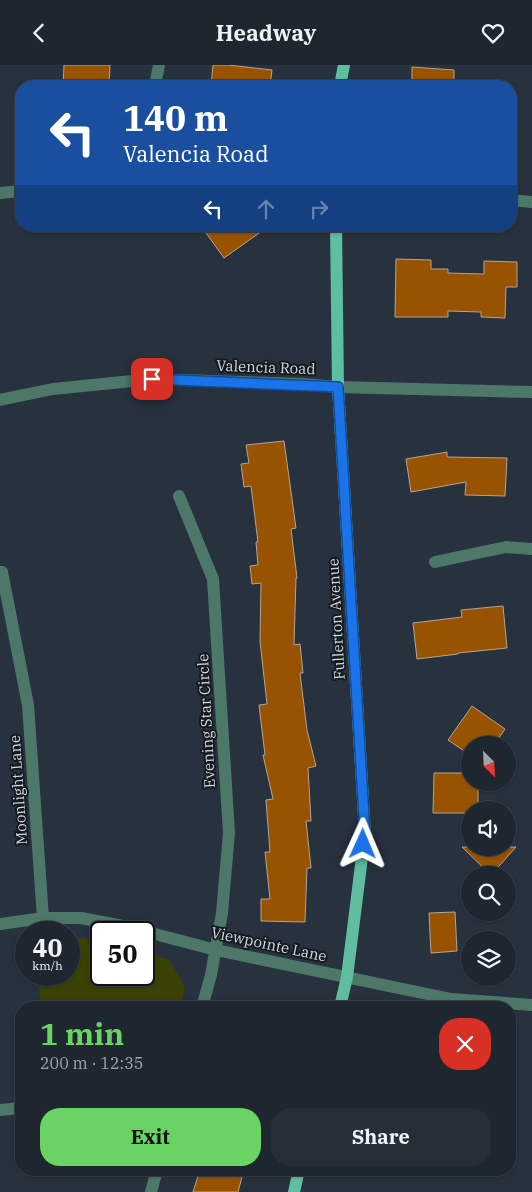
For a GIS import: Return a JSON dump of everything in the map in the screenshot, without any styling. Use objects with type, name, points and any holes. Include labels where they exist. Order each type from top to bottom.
[{"type":"main road","points":[[341,80],[344,65]]},
{"type":"main road","name":"Fullerton Avenue","points":[[336,232],[338,387],[365,833],[347,977],[341,1001]]},
{"type":"main road","points":[[294,1192],[298,1176]]},
{"type":"street","points":[[156,80],[159,65]]},
{"type":"street","points":[[0,193],[15,192]]},
{"type":"street","points":[[517,201],[532,202]]},
{"type":"street","name":"Valencia Road","points":[[0,400],[53,389],[152,379],[338,387],[532,392]]},
{"type":"street","name":"Evening Star Circle","points":[[179,497],[213,579],[229,833],[222,913],[210,981],[204,1001]]},
{"type":"street","points":[[435,562],[506,547],[532,549]]},
{"type":"street","name":"Moonlight Lane","points":[[1,572],[28,705],[43,919]]},
{"type":"street","name":"Viewpointe Lane","points":[[0,924],[81,917],[216,950],[451,999],[478,1001]]},
{"type":"street","name":"Viewpointe Lane","points":[[516,1004],[532,1005]]},
{"type":"street","points":[[0,1110],[15,1109]]},
{"type":"street","points":[[151,1192],[155,1176]]},
{"type":"green space","points":[[80,938],[90,940],[90,986],[155,986],[155,956],[170,960],[185,988],[182,1001],[40,1001],[39,986],[80,986]]},
{"type":"building","points":[[64,65],[110,65],[109,80],[63,80]]},
{"type":"building","points":[[213,65],[272,70],[271,80],[212,80]]},
{"type":"building","points":[[412,67],[454,70],[454,80],[412,80]]},
{"type":"building","points":[[205,232],[261,232],[224,258]]},
{"type":"building","points":[[396,259],[431,260],[431,269],[448,269],[448,273],[484,274],[484,261],[517,262],[517,287],[506,287],[505,318],[481,317],[481,312],[448,311],[448,317],[395,317]]},
{"type":"building","points":[[284,441],[296,528],[291,529],[297,578],[294,645],[300,644],[303,673],[300,673],[307,730],[316,766],[308,768],[311,821],[306,821],[311,868],[307,868],[305,922],[261,921],[261,899],[270,899],[265,852],[270,852],[266,800],[273,799],[263,755],[265,755],[259,705],[267,704],[260,641],[261,583],[252,584],[250,566],[258,565],[256,542],[258,542],[251,486],[244,487],[241,464],[249,463],[246,445]]},
{"type":"building","points":[[447,452],[447,457],[507,458],[505,496],[465,495],[466,482],[411,492],[406,459]]},
{"type":"building","points":[[503,606],[507,648],[417,659],[413,623],[462,617],[461,610]]},
{"type":"building","points":[[472,706],[505,729],[500,736],[461,736],[461,749],[448,740]]},
{"type":"building","points":[[434,773],[461,773],[461,791],[478,791],[478,801],[461,801],[461,813],[433,813]]},
{"type":"building","points":[[471,856],[508,856],[499,866],[482,866]]},
{"type":"building","points":[[455,912],[457,951],[431,953],[429,913]]},
{"type":"building","points":[[198,1176],[242,1176],[238,1192],[193,1192]]},
{"type":"route","points":[[152,379],[338,387],[365,833],[363,844]]}]
